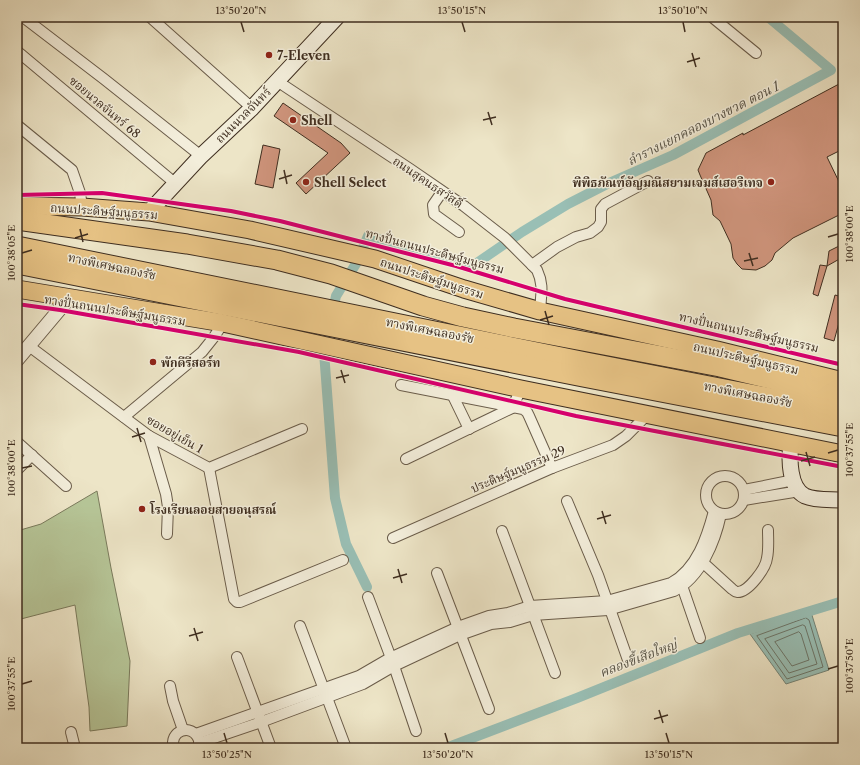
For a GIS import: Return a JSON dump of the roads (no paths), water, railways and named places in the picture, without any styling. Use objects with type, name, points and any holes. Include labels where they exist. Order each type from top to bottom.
[{"type":"highway","points":[[17,220],[277,260],[346,279],[422,306],[462,317],[720,367],[784,382],[843,399]]},
{"type":"highway","name":"ทางพิเศษฉลองรัช","points":[[17,246],[586,362],[843,412]]},
{"type":"highway","name":"ทางพิเศษฉลองรัช","points":[[17,264],[583,377],[843,427]]},
{"type":"highway","points":[[17,274],[23,275],[57,272]]},
{"type":"main road","name":"ถนนนวลจันทร์","points":[[149,212],[201,156],[252,108],[337,17]]},
{"type":"main road","name":"ถนนประดิษฐ์มนูธรรม","points":[[17,206],[82,207],[149,212],[250,230],[360,255],[402,267],[464,289],[540,311],[717,350],[843,381]]},
{"type":"main road","points":[[17,289],[223,323],[521,389],[843,454]]},
{"type":"main road","points":[[791,444],[790,469],[797,486],[805,496],[819,499],[843,500]]},
{"type":"street","points":[[22,17],[104,79],[201,156]]},
{"type":"street","points":[[150,17],[252,108]]},
{"type":"street","points":[[712,17],[756,54]]},
{"type":"street","name":"ซอยนวลจันทร์ 68","points":[[17,51],[176,184]]},
{"type":"street","name":"ถนนสุคนธสวัสดิ์","points":[[277,81],[464,206],[508,242],[532,265],[542,282],[540,311]]},
{"type":"street","points":[[17,125],[72,170],[80,193],[82,207]]},
{"type":"street","points":[[532,265],[557,247],[576,237],[590,233],[598,227],[601,222],[601,209],[606,204],[648,181]]},
{"type":"street","points":[[442,192],[433,205],[434,214],[459,232]]},
{"type":"street","points":[[17,360],[70,297]]},
{"type":"street","points":[[124,417],[202,352],[223,323]]},
{"type":"street","name":"ซอยอยู่เย็น 1","points":[[29,346],[149,436],[209,468],[302,428]]},
{"type":"street","points":[[400,385],[523,409],[527,412],[552,468]]},
{"type":"street","points":[[406,459],[512,408],[521,389]]},
{"type":"street","points":[[452,396],[469,429]]},
{"type":"street","name":"ประดิษฐ์มนูธรรม 29","points":[[393,538],[552,468],[614,445],[626,436],[647,415]]},
{"type":"street","points":[[149,436],[166,494],[168,508],[167,534]]},
{"type":"street","points":[[17,442],[66,486]]},
{"type":"street","points":[[17,470],[32,455]]},
{"type":"street","points":[[209,468],[234,598],[237,602],[343,560]]},
{"type":"street","points":[[723,476],[732,477],[739,482],[744,495],[739,509],[730,514],[718,512],[708,504],[706,495],[709,486],[714,480],[723,476]]},
{"type":"street","points":[[744,495],[797,486]]},
{"type":"street","points":[[567,501],[598,575],[628,660]]},
{"type":"street","points":[[198,742],[261,722],[489,616],[508,613],[608,605],[663,586],[681,582],[700,560],[708,534],[718,512]]},
{"type":"street","points":[[700,560],[732,589],[738,592],[744,590],[756,580],[767,560],[768,530]]},
{"type":"street","points":[[502,531],[555,673]]},
{"type":"street","points":[[437,573],[489,709]]},
{"type":"street","points":[[681,582],[700,638]]},
{"type":"street","points":[[368,597],[416,731]]},
{"type":"street","points":[[300,626],[346,748]]},
{"type":"street","points":[[238,657],[271,748]]},
{"type":"street","points":[[170,686],[173,701],[183,730]]},
{"type":"street","points":[[198,742],[258,712],[325,693]]},
{"type":"street","points":[[174,748],[174,738],[177,733],[183,730],[190,730],[198,742]]},
{"type":"street","points":[[71,732],[75,748]]},
{"type":"water","points":[[811,612],[829,670],[786,684],[750,634]]},
{"type":"waterway","name":"ลำรางแยกคลองบางขวด ตอน 1","points":[[367,587],[346,544],[335,498],[324,352],[336,296],[357,262],[368,236],[471,267],[522,232],[568,204],[609,183],[673,155],[831,70],[768,17]]},
{"type":"waterway","name":"คลองขี้เสือใหญ่","points":[[446,748],[577,698],[738,633],[843,601]]},
{"type":"place","name":"7-Eleven","points":[[269,55]]},
{"type":"place","name":"Shell","points":[[293,120]]},
{"type":"place","name":"Shell Select","points":[[306,182]]},
{"type":"place","name":"พิพิธภัณฑ์อัญมณีสยามเจมส์เฮอริเทจ","points":[[771,182]]},
{"type":"place","name":"พักดีรีสอร์ท","points":[[153,362]]},
{"type":"place","name":"โรงเรียนลอยสายอนุสรณ์","points":[[142,509]]}]
